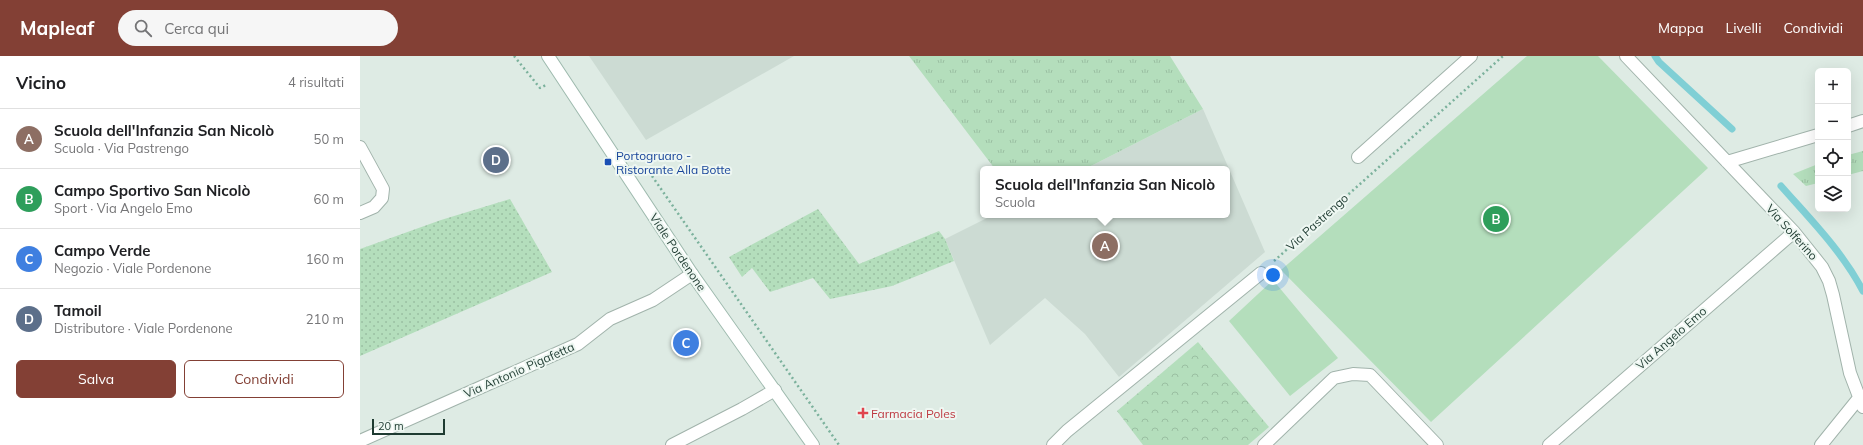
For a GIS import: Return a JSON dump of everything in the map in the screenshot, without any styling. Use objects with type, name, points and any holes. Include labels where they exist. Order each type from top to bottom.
[{"type":"street","name":"Viale Pordenone","points":[[548,56],[692,274],[813,445]]},
{"type":"street","points":[[1358,157],[1471,56]]},
{"type":"street","name":"Via Solferino","points":[[1626,56],[1794,232],[1822,267],[1829,281],[1850,373],[1861,403]]},
{"type":"street","points":[[1851,125],[1863,121]]},
{"type":"street","points":[[1727,162],[1815,136]]},
{"type":"street","points":[[360,147],[383,189],[382,198],[374,207],[360,213]]},
{"type":"street","name":"Via Angelo Emo","points":[[1549,445],[1794,232]]},
{"type":"street","points":[[1053,445],[1068,431],[1261,273]]},
{"type":"street","name":"Via Antonio Pigafetta","points":[[360,441],[578,344],[610,319],[653,300],[692,274]]},
{"type":"street","points":[[1264,445],[1334,378],[1353,374],[1370,375],[1437,445]]},
{"type":"street","points":[[672,445],[742,409],[775,390]]},
{"type":"street","points":[[1821,445],[1861,403]]},
{"type":"path","points":[[514,56],[540,88]]},
{"type":"path","name":"Via Pastrengo","points":[[1261,273],[1504,56]]},
{"type":"path","points":[[648,170],[839,445]]},
{"type":"shaded area","points":[[589,56],[794,56],[646,140]]},
{"type":"shaded area","points":[[1203,109],[1228,166],[1091,166]]},
{"type":"shaded area","points":[[1230,171],[1265,252],[1119,377],[1085,334],[1045,298],[990,345],[945,239],[987,218],[1230,218]]},
{"type":"green space","points":[[909,56],[1170,56],[1203,109],[1091,166],[993,166]]},
{"type":"green space","points":[[1527,56],[1598,56],[1708,168],[1431,422],[1281,270]]},
{"type":"green space","points":[[1863,151],[1863,171],[1851,174],[1851,154]]},
{"type":"green space","points":[[1815,165],[1815,184],[1806,186],[1793,174]]},
{"type":"green space","points":[[510,199],[552,272],[360,356],[360,249],[441,220]]},
{"type":"green space","points":[[818,209],[859,264],[939,231],[945,239],[954,261],[892,286],[830,299],[813,278],[770,292],[752,268],[742,277],[729,257]]},
{"type":"green space","points":[[1273,280],[1338,358],[1290,396],[1229,321]]},
{"type":"green space","points":[[1198,342],[1269,427],[1248,445],[1143,445],[1117,411]]},
{"type":"waterway","points":[[1655,56],[1659,62],[1732,129]]},
{"type":"waterway","points":[[1781,186],[1835,249],[1855,276],[1863,291]]},
{"type":"place","name":"Tamoil","points":[[496,160]]},
{"type":"place","name":"Portogruaro - Ristorante Alla Botte","points":[[608,162]]},
{"type":"place","name":"Campo Sportivo San Nicolò","points":[[1496,219]]},
{"type":"place","name":"Scuola dell'Infanzia San Nicolò","points":[[1105,246]]},
{"type":"place","name":"Campo Verde","points":[[686,343]]},
{"type":"place","name":"Farmacia Poles","points":[[863,413]]}]
